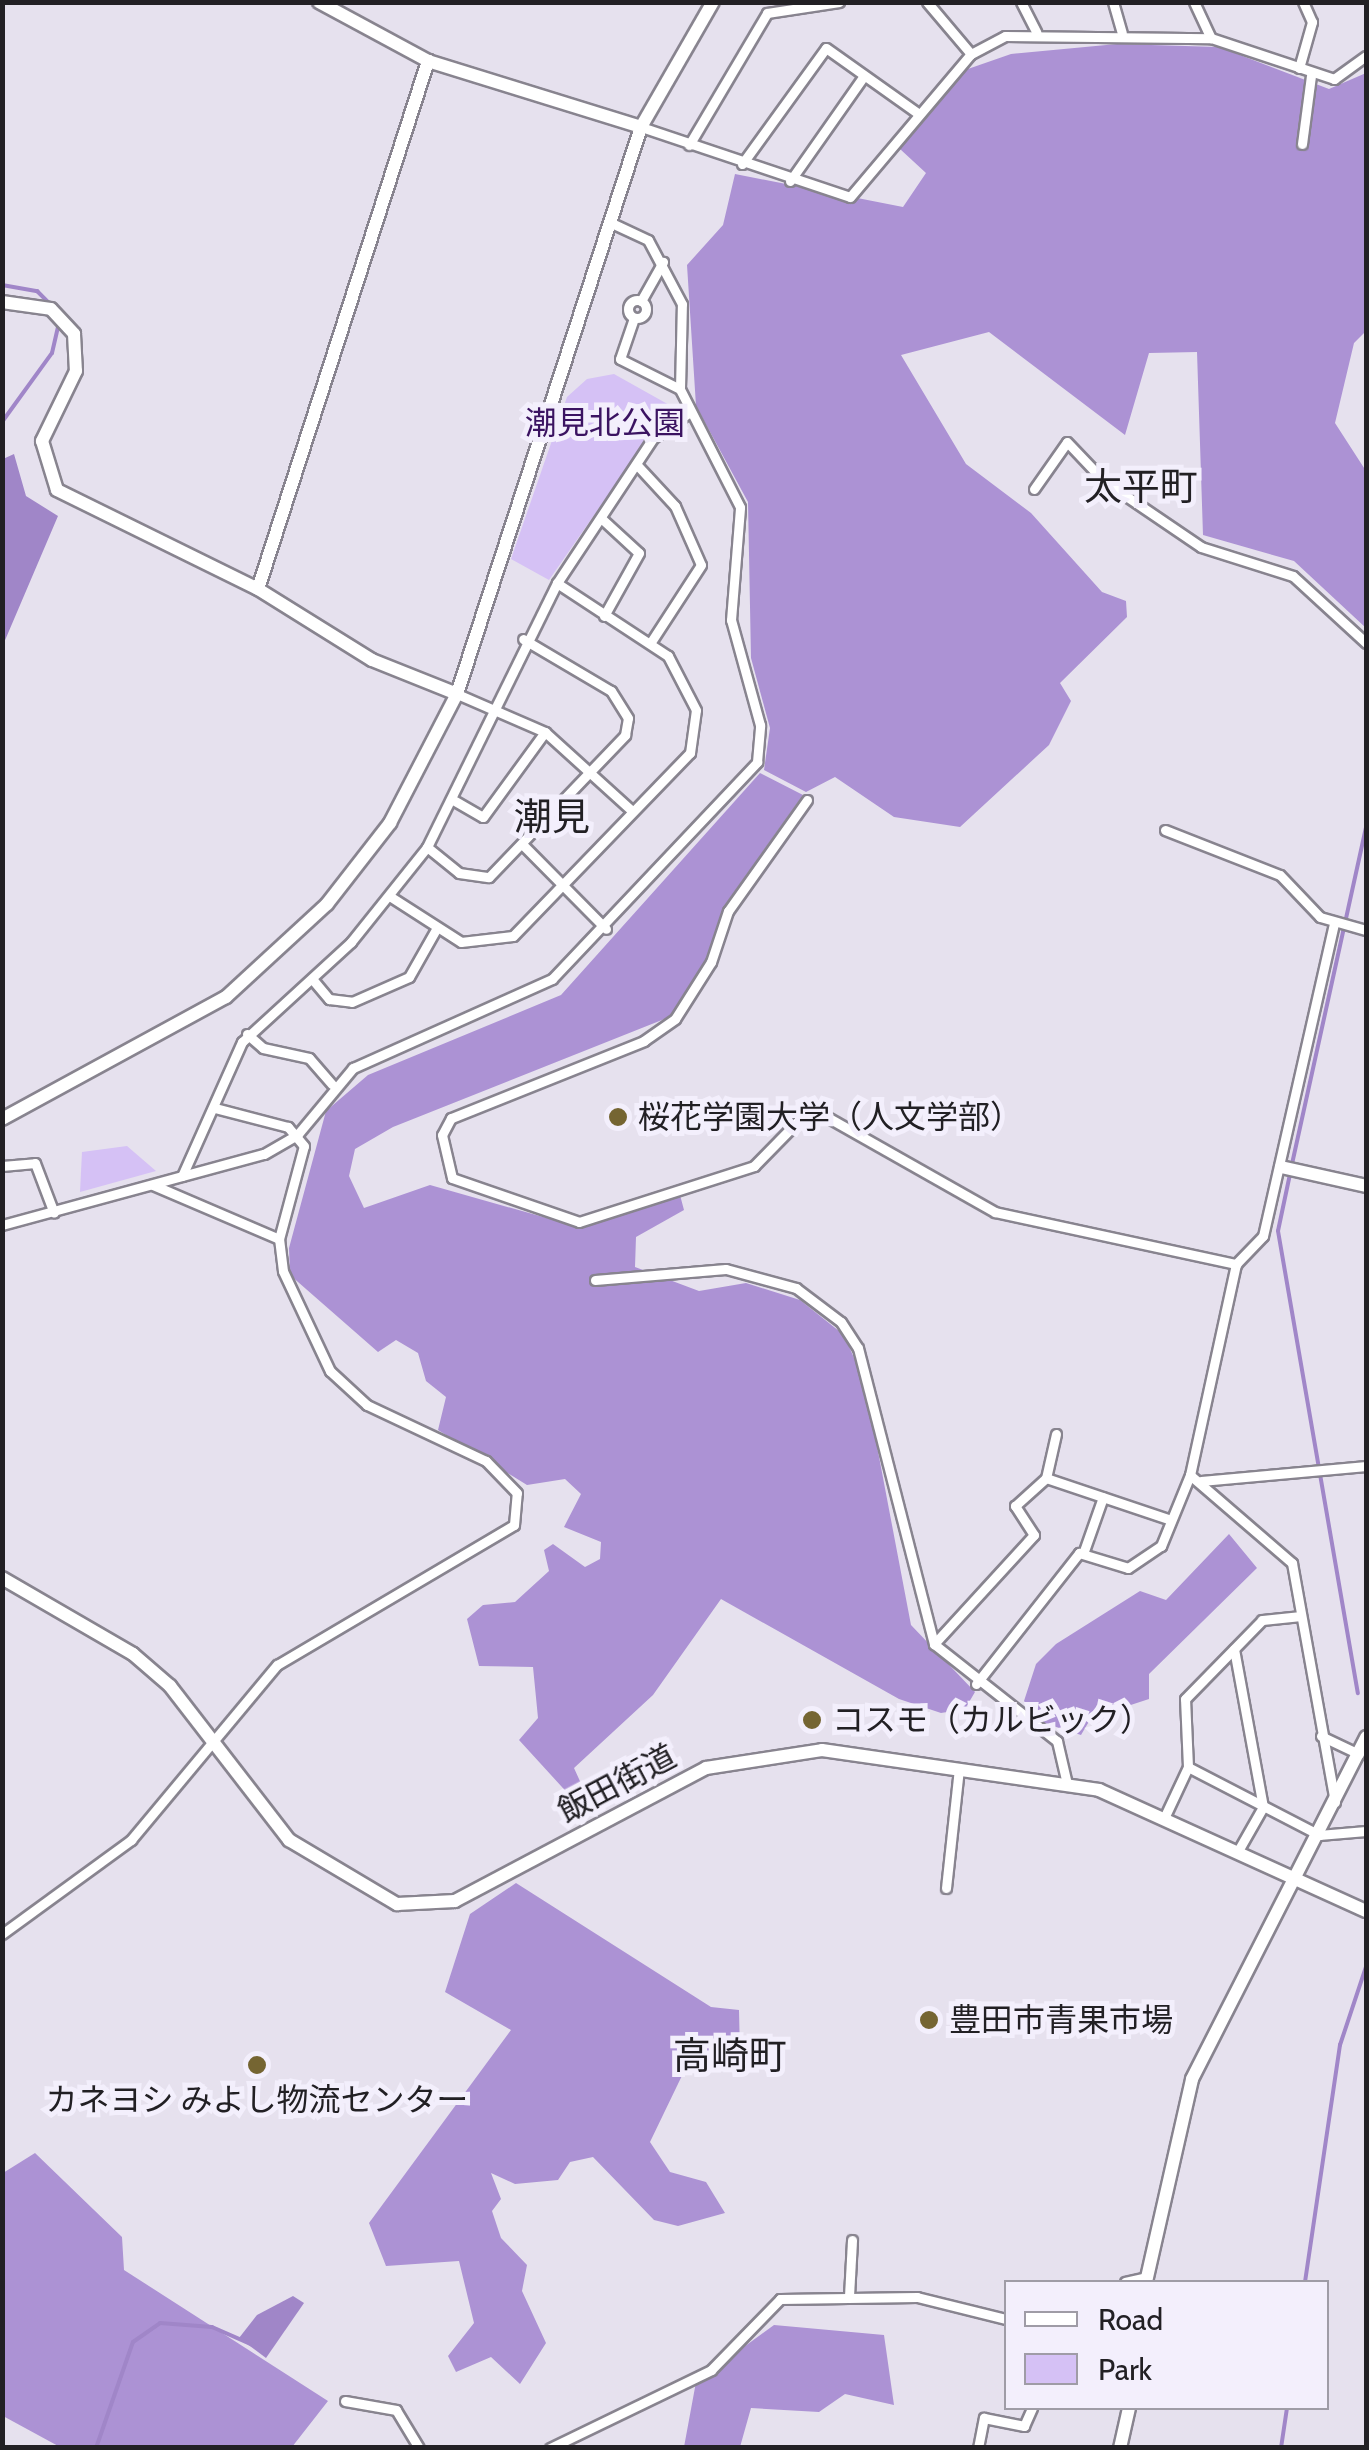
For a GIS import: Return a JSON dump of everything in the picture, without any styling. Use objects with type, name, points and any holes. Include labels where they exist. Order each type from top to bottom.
[{"type":"street","points":[[319,2],[428,60],[641,127],[790,181],[856,194],[971,54],[1036,32],[1211,38],[1299,68],[1311,76],[1343,77],[1366,56]]},
{"type":"street","points":[[2,1118],[185,1024],[299,933],[390,823],[457,694],[641,127],[713,2]]},
{"type":"street","points":[[689,144],[767,13],[839,2]]},
{"type":"street","points":[[927,2],[971,54]]},
{"type":"street","points":[[1021,2],[1036,32]]},
{"type":"street","points":[[1122,33],[1115,5],[1128,2]]},
{"type":"street","points":[[1194,2],[1211,38]]},
{"type":"street","points":[[1299,68],[1312,22],[1304,3]]},
{"type":"street","points":[[742,164],[826,48],[919,114]]},
{"type":"street","points":[[258,589],[428,60]]},
{"type":"street","points":[[1302,144],[1311,76]]},
{"type":"street","points":[[790,181],[863,77]]},
{"type":"street","points":[[2,1225],[264,1154],[298,1134],[332,1084],[552,979],[606,929],[757,762],[762,742],[731,620],[740,507],[680,388],[684,310],[663,262],[648,240],[612,223]]},
{"type":"street","points":[[663,262],[641,301],[646,311],[634,318],[620,359],[680,388]]},
{"type":"street","points":[[2,302],[51,308],[74,334],[76,371],[42,441],[57,490],[258,589],[336,641],[545,732],[632,811]]},
{"type":"street","points":[[182,1176],[247,1034],[313,980],[391,898],[455,801],[523,639],[556,582],[653,438],[690,412]]},
{"type":"street","points":[[1034,489],[1067,442],[1104,481],[1201,548],[1293,576],[1366,642]]},
{"type":"street","points":[[637,465],[675,506],[701,565],[651,642]]},
{"type":"street","points":[[602,519],[639,553],[604,616]]},
{"type":"street","points":[[391,898],[435,931],[474,944],[504,940],[690,753],[698,732],[684,681],[651,642],[604,616],[556,582]]},
{"type":"street","points":[[427,847],[479,878],[523,845],[625,736],[623,704],[523,639]]},
{"type":"street","points":[[455,801],[482,817],[545,732]]},
{"type":"street","points":[[807,800],[728,912],[711,962],[675,1019],[644,1041],[451,1118],[443,1159],[452,1178],[578,1222],[754,1166],[804,1115],[826,1117],[995,1212],[1236,1264]]},
{"type":"street","points":[[1165,830],[1280,874],[1334,923],[1366,930]]},
{"type":"street","points":[[523,845],[606,929]]},
{"type":"street","points":[[1084,1551],[1133,1568],[1161,1546],[1190,1475],[1236,1264],[1263,1236],[1281,1167],[1334,923]]},
{"type":"street","points":[[313,980],[330,999],[352,1002],[409,977],[435,931]]},
{"type":"street","points":[[247,1034],[263,1048],[309,1058],[332,1084]]},
{"type":"street","points":[[2,1934],[131,1840],[277,1666],[504,1538],[517,1513],[517,1494],[486,1461],[341,1385],[283,1271],[279,1239],[304,1146],[298,1134],[215,1108]]},
{"type":"street","points":[[2,1166],[35,1163],[54,1213]]},
{"type":"street","points":[[1281,1167],[1366,1186]]},
{"type":"street","points":[[153,1185],[279,1239]]},
{"type":"street","points":[[595,1280],[726,1268],[796,1288],[840,1322],[858,1348],[934,1644],[976,1684],[1057,1742],[1067,1784]]},
{"type":"street","points":[[934,1644],[1034,1535],[1015,1506],[1046,1478],[1056,1434]]},
{"type":"street","points":[[1202,1482],[1366,1466]]},
{"type":"street","points":[[1190,1475],[1292,1563],[1335,1803]]},
{"type":"street","points":[[1046,1478],[1171,1520]]},
{"type":"street","points":[[976,1684],[1084,1551],[1102,1497]]},
{"type":"street","name":"飯田街道","points":[[2,1578],[133,1654],[215,1744],[289,1840],[376,1897],[410,1906],[455,1901],[689,1776],[740,1758],[822,1750],[1067,1784],[1165,1816],[1366,1911]]},
{"type":"street","points":[[1165,1816],[1188,1767],[1181,1707],[1262,1620],[1299,1616]]},
{"type":"street","points":[[1234,1649],[1263,1807],[1238,1851]]},
{"type":"street","points":[[1321,1736],[1360,1754]]},
{"type":"street","points":[[1147,2280],[1192,2079],[1320,1835],[1366,1736]]},
{"type":"street","points":[[1188,1767],[1320,1835],[1366,1831]]},
{"type":"street","points":[[946,1888],[959,1769]]},
{"type":"street","points":[[849,2296],[852,2240]]},
{"type":"street","points":[[550,2448],[711,2370],[776,2300],[917,2297],[1004,2319]]},
{"type":"street","points":[[345,2402],[396,2410],[419,2448]]},
{"type":"street","points":[[978,2448],[984,2418],[1024,2426],[1031,2410]]},
{"type":"street","points":[[1120,2448],[1129,2410]]},
{"type":"green space","name":"潮見北公園","points":[[614,374],[680,411],[647,439],[549,580],[511,559],[567,397],[587,379]]},
{"type":"green space","points":[[127,1146],[156,1171],[80,1192],[82,1152]]},
{"type":"shaded area","points":[[1117,44],[1219,47],[1329,89],[1366,73],[1366,331],[1354,343],[1335,423],[1366,471],[1366,628],[1294,561],[1203,535],[1197,352],[1149,353],[1125,435],[989,332],[901,355],[966,464],[1031,513],[1102,592],[1126,601],[1127,617],[1060,683],[1071,701],[1049,745],[960,827],[894,817],[835,777],[806,792],[764,770],[770,728],[751,658],[748,502],[696,406],[687,265],[723,225],[735,174],[903,207],[926,173],[900,149],[965,70],[1011,54]]},
{"type":"shaded area","points":[[14,454],[26,496],[58,516],[3,645],[3,459]]},
{"type":"shaded area","points":[[760,773],[803,795],[725,905],[705,965],[672,1016],[393,1127],[355,1149],[349,1176],[364,1208],[430,1185],[582,1228],[680,1195],[684,1210],[636,1237],[635,1267],[699,1291],[746,1283],[800,1300],[844,1335],[865,1383],[911,1625],[975,1692],[965,1709],[941,1713],[899,1699],[721,1599],[653,1695],[574,1768],[584,1790],[572,1798],[519,1740],[538,1718],[533,1667],[479,1666],[467,1619],[483,1605],[515,1602],[549,1571],[544,1550],[553,1544],[585,1567],[600,1559],[601,1542],[564,1527],[581,1494],[565,1479],[527,1485],[438,1430],[446,1397],[426,1381],[418,1353],[396,1340],[378,1352],[290,1275],[289,1248],[326,1111],[368,1075],[561,995]]},
{"type":"shaded area","points":[[1229,1534],[1257,1568],[1149,1674],[1149,1699],[1091,1718],[1081,1735],[1041,1722],[1024,1701],[1036,1664],[1056,1644],[1140,1591],[1166,1600]]},
{"type":"shaded area","points":[[516,1883],[711,2007],[739,2010],[740,2053],[690,2059],[650,2142],[670,2172],[706,2182],[725,2213],[678,2226],[654,2220],[593,2157],[570,2162],[558,2180],[515,2184],[491,2173],[501,2199],[492,2211],[501,2238],[527,2265],[522,2291],[546,2343],[520,2384],[491,2357],[456,2372],[448,2356],[474,2323],[459,2261],[386,2266],[369,2223],[511,2030],[445,1992],[470,1914]]},
{"type":"shaded area","points":[[35,2153],[122,2237],[124,2270],[328,2401],[292,2447],[60,2447],[3,2416],[3,2173]]},
{"type":"shaded area","points":[[293,2296],[304,2303],[266,2358],[239,2338],[257,2315]]},
{"type":"shaded area","points":[[774,2325],[884,2335],[894,2405],[845,2394],[819,2412],[751,2408],[740,2447],[684,2447],[696,2382]]},
{"type":"waterway","points":[[2,285],[37,291],[51,305]]},
{"type":"waterway","points":[[2,422],[52,353],[59,322]]},
{"type":"waterway","points":[[1292,1164],[1366,827]]},
{"type":"waterway","points":[[1290,1174],[1278,1231],[1358,1693]]},
{"type":"waterway","points":[[1305,2280],[1340,2045],[1366,1967]]},
{"type":"waterway","points":[[96,2448],[133,2342],[160,2323],[212,2327],[253,2345]]},
{"type":"waterway","points":[[1281,2448],[1287,2410]]},
{"type":"place","name":"桜花学園大学（人文学部）","points":[[618,1117]]},
{"type":"place","name":"コスモ（カルビック）","points":[[812,1720]]},
{"type":"place","name":"豊田市青果市場","points":[[929,2020]]},
{"type":"place","name":"カネヨシ みよし物流センター","points":[[257,2065]]},
{"type":"district","name":"太平町","points":[[1141,487]]},
{"type":"district","name":"潮見","points":[[552,817]]},
{"type":"district","name":"高崎町","points":[[730,2056]]}]
